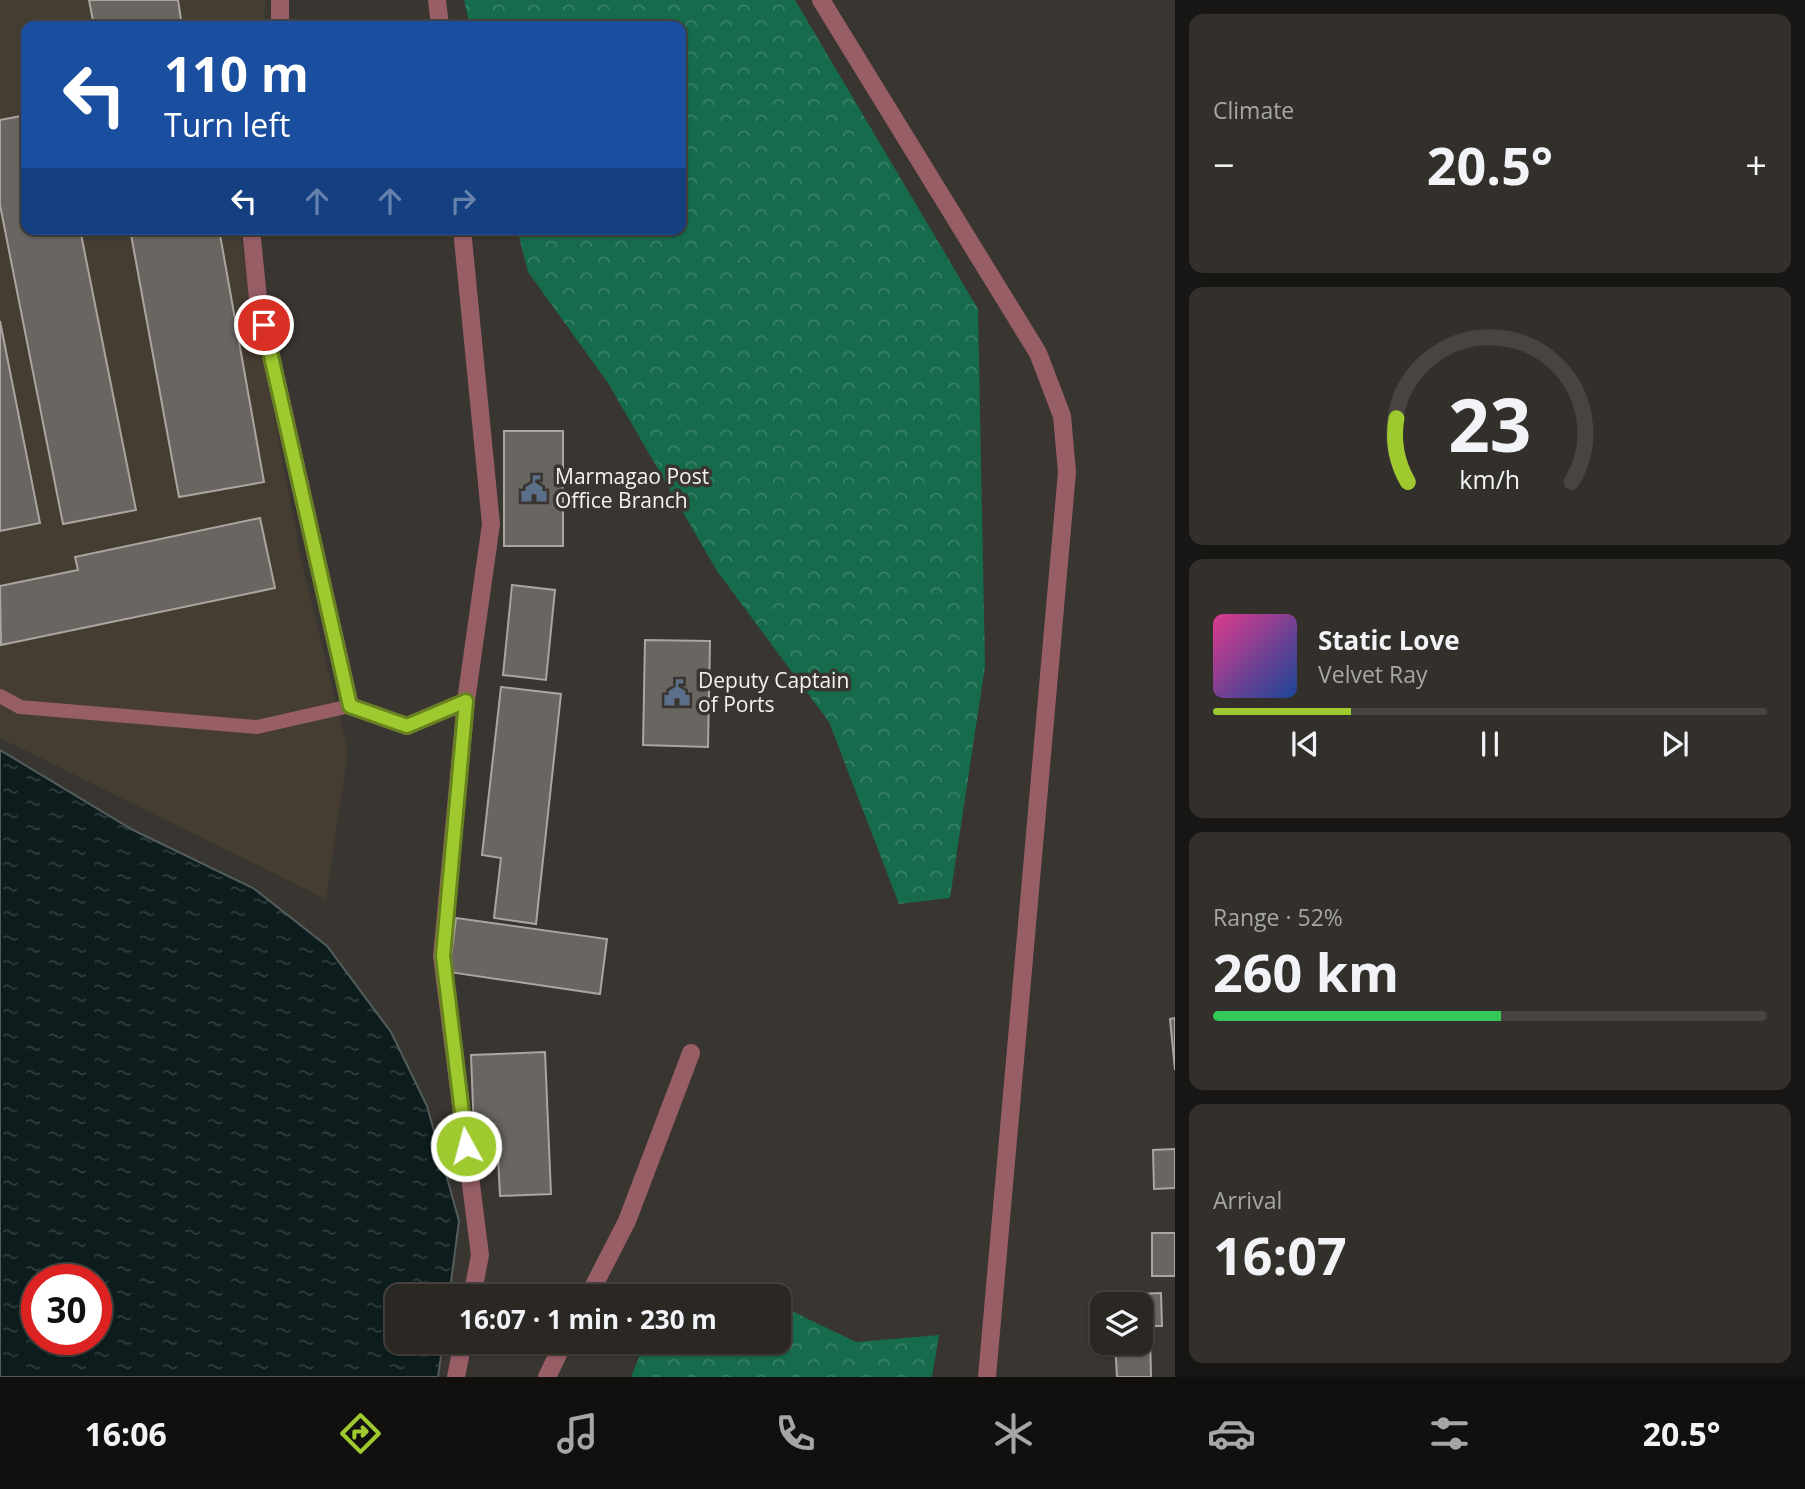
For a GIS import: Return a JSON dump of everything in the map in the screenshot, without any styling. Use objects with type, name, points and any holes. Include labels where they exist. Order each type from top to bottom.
[{"type":"street","points":[[280,0],[280,21]]},
{"type":"street","points":[[437,0],[439,21]]},
{"type":"street","points":[[821,0],[1038,353],[1062,416],[1067,472],[987,1377]]},
{"type":"street","points":[[252,235],[258,298],[350,706],[407,726],[466,701]]},
{"type":"street","points":[[463,235],[491,524],[466,701],[443,956],[480,1255],[474,1284]]},
{"type":"street","points":[[595,1284],[627,1220],[691,1053]]},
{"type":"street","points":[[456,1377],[461,1354]]},
{"type":"street","points":[[547,1377],[558,1354]]},
{"type":"lane","points":[[0,696],[20,707],[257,727],[350,706]]},
{"type":"shaded area","points":[[0,0],[266,0],[264,21],[21,21],[21,235],[240,235],[302,564],[348,751],[326,899],[0,738]]},
{"type":"green space","points":[[464,0],[795,0],[978,309],[985,666],[950,898],[899,904],[829,722],[717,571],[608,383],[528,272],[519,235],[686,235],[686,21],[469,21]]},
{"type":"green space","points":[[791,1311],[856,1342],[939,1335],[932,1377],[631,1377],[640,1354],[791,1354]]},
{"type":"water","points":[[0,750],[133,830],[253,888],[327,946],[391,1032],[427,1106],[459,1221],[451,1284],[385,1284],[385,1354],[441,1354],[438,1377],[0,1377]]},
{"type":"building","points":[[89,0],[178,0],[181,21],[93,21]]},
{"type":"building","points":[[21,116],[21,235],[81,235],[136,510],[63,524],[0,205],[0,120]]},
{"type":"building","points":[[131,235],[220,235],[264,482],[179,497]]},
{"type":"building","points":[[0,321],[40,523],[0,531]]},
{"type":"building","name":"Marmagao Post Office Branch","points":[[504,431],[563,431],[563,546],[504,546]]},
{"type":"building","points":[[260,518],[275,588],[1,645],[0,586],[78,570],[75,557]]},
{"type":"building","points":[[512,585],[555,590],[546,680],[503,675]]},
{"type":"building","name":"Deputy Captain of Ports","points":[[645,640],[710,641],[708,747],[643,745]]},
{"type":"building","points":[[501,687],[561,694],[536,924],[494,918],[501,858],[482,855]]},
{"type":"building","points":[[456,918],[607,939],[600,994],[449,972]]},
{"type":"building","points":[[1175,1018],[1175,1070],[1170,1019]]},
{"type":"building","points":[[545,1052],[551,1194],[500,1196],[498,1156],[475,1157],[471,1055]]},
{"type":"building","points":[[1175,1149],[1175,1188],[1154,1189],[1153,1150]]},
{"type":"building","points":[[1152,1233],[1175,1233],[1175,1276],[1152,1276]]},
{"type":"building","points":[[1153,1293],[1161,1293],[1162,1326],[1153,1326]]},
{"type":"building","points":[[1116,1355],[1151,1355],[1151,1377],[1117,1377]]},
{"type":"place","name":"Marmagao Post Office Branch","points":[[534,489]]},
{"type":"place","name":"Deputy Captain of Ports","points":[[677,693]]},
{"type":"route","points":[[264,325],[350,706],[407,726],[466,701],[443,956],[466,1146]]}]
